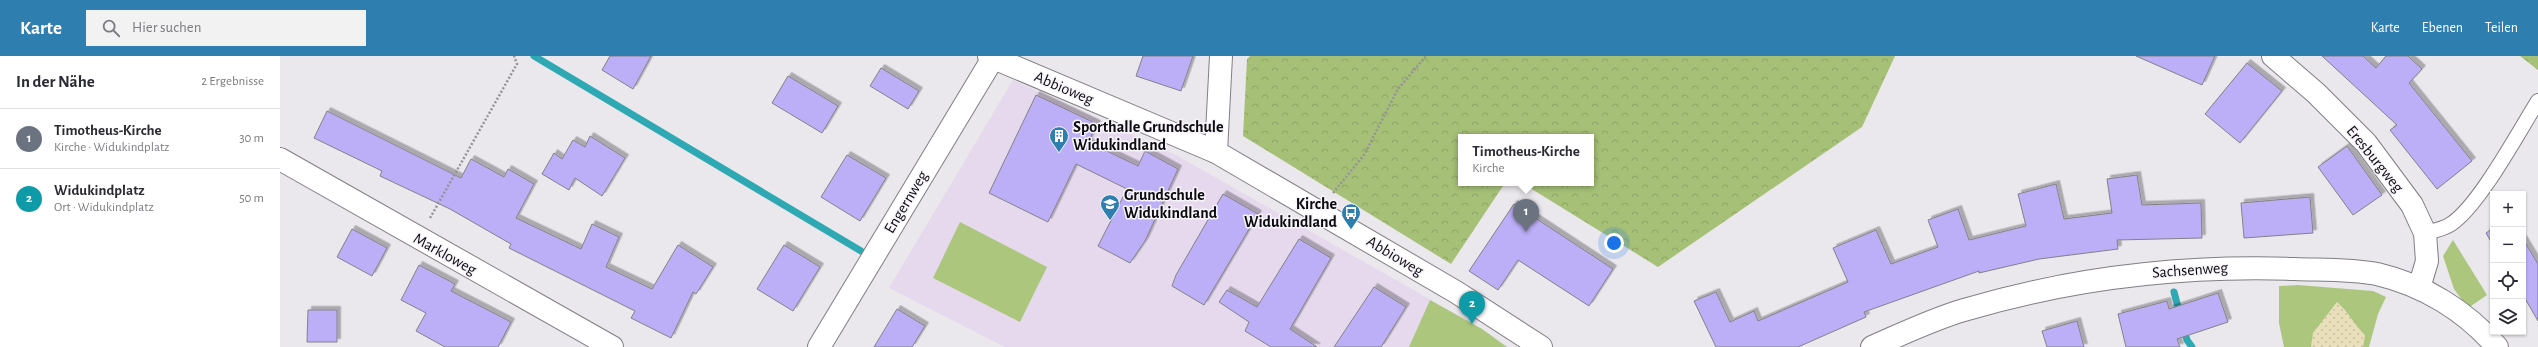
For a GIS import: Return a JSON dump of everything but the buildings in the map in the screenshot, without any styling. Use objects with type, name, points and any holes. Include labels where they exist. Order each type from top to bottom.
[{"type":"street","points":[[1216,152],[1221,56]]},
{"type":"street","name":"Eresburgweg","points":[[2272,56],[2316,93],[2366,143],[2412,205],[2425,233],[2427,261],[2419,288]]},
{"type":"street","name":"Abbioweg","points":[[991,57],[1216,152],[1456,292],[1541,347]]},
{"type":"street","name":"Engernweg","points":[[819,347],[991,57]]},
{"type":"street","name":"Markloweg","points":[[280,159],[418,239],[612,347]]},
{"type":"street","name":"Sachsenweg","points":[[1872,347],[1916,339],[1963,310],[2032,292],[2129,274],[2235,267],[2377,274],[2419,288],[2454,307],[2486,334],[2497,347]]},
{"type":"lane","points":[[2425,233],[2450,226],[2481,192],[2538,101]]},
{"type":"path","points":[[418,239],[517,64],[514,56]]},
{"type":"path","points":[[1319,211],[1364,155],[1398,89],[1426,56]]},
{"type":"shaded area","name":"Grundschule Widukindland","points":[[1013,80],[1176,155],[1482,329],[1507,347],[1005,347],[889,288]]},
{"type":"green space","points":[[1250,56],[1895,56],[1862,127],[1658,267],[1527,186],[1594,186],[1594,134],[1458,134],[1458,186],[1503,186],[1451,264],[1243,136],[1247,59]]},
{"type":"green space","points":[[2520,56],[2538,56],[2538,70]]},
{"type":"green space","points":[[960,222],[1047,267],[1020,322],[933,278]]},
{"type":"green space","points":[[2453,240],[2487,295],[2468,308],[2454,289],[2443,256]]},
{"type":"green space","points":[[2298,285],[2373,291],[2386,297],[2378,314],[2369,347],[2284,347],[2279,323],[2279,286]]},
{"type":"green space","points":[[1430,300],[1482,329],[1507,347],[1409,347]]},
{"type":"sand","points":[[2337,302],[2365,335],[2363,347],[2311,347],[2313,333]]},
{"type":"waterway","points":[[534,56],[861,251]]},
{"type":"waterway","points":[[2174,292],[2180,315]]},
{"type":"waterway","points":[[2183,327],[2187,340],[2192,347]]},
{"type":"place","name":"Sporthalle Grundschule Widukindland","points":[[1059,153]]},
{"type":"place","name":"Grundschule Widukindland","points":[[1110,221]]},
{"type":"place","name":"Kirche Widukindland","points":[[1351,230]]},
{"type":"place","name":"Timotheus-Kirche","points":[[1526,232]]},
{"type":"place","name":"Widukindplatz","points":[[1472,324]]}]
